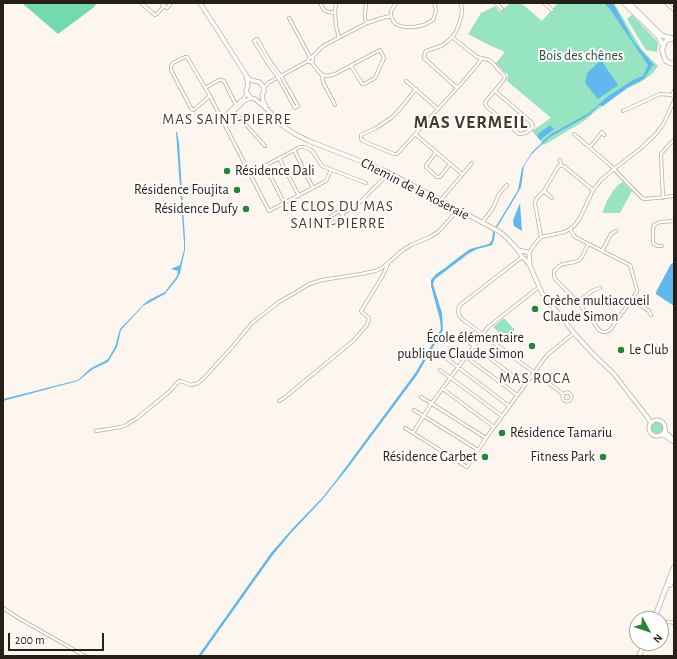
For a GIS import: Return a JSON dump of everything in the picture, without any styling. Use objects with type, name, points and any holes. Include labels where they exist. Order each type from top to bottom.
[{"type":"main road","points":[[624,3],[658,36],[663,46],[662,50],[666,61],[674,65]]},
{"type":"main road","points":[[629,3],[660,34],[672,38]]},
{"type":"main road","points":[[663,46],[672,38]]},
{"type":"main road","points":[[658,611],[674,570]]},
{"type":"street","points":[[141,3],[155,15],[172,3]]},
{"type":"street","points":[[160,3],[166,7]]},
{"type":"street","points":[[200,3],[250,80],[261,84],[268,83]]},
{"type":"street","points":[[320,3],[324,10],[335,13]]},
{"type":"street","points":[[336,3],[336,26],[339,38]]},
{"type":"street","points":[[366,3],[365,20],[367,23]]},
{"type":"street","points":[[396,3],[391,11],[393,21],[400,26],[414,27],[424,25],[433,20],[436,11],[434,4],[439,3]]},
{"type":"street","points":[[458,86],[456,87],[424,58],[424,53],[441,46],[452,37],[458,28],[461,18],[461,3]]},
{"type":"street","points":[[496,3],[502,9]]},
{"type":"street","points":[[544,3],[552,10]]},
{"type":"street","points":[[666,3],[674,10]]},
{"type":"street","points":[[222,120],[246,100],[260,97],[268,83],[313,59],[311,57],[323,46],[367,23],[391,16]]},
{"type":"street","points":[[289,18],[311,57]]},
{"type":"street","points":[[452,37],[480,59],[489,60],[504,74],[505,77],[503,81],[486,101],[485,104],[487,107],[519,134],[526,133],[533,127],[532,122],[495,91]]},
{"type":"street","points":[[280,76],[257,39],[254,41],[269,65],[280,76],[295,108],[298,106],[280,76]]},
{"type":"street","points":[[310,61],[322,75],[328,76],[336,74],[380,50],[384,58],[375,78],[364,84],[362,84],[352,66]]},
{"type":"street","points":[[210,96],[193,110],[171,70],[171,66],[187,57],[210,96],[269,211],[326,181],[331,170]]},
{"type":"street","points":[[416,89],[391,118],[376,128],[361,135],[363,141],[397,154],[460,85],[478,64],[480,59]]},
{"type":"street","points":[[233,110],[247,93],[246,90],[248,86],[246,75]]},
{"type":"street","points":[[322,75],[322,82],[335,105]]},
{"type":"street","points":[[205,88],[219,80],[222,80],[236,105]]},
{"type":"street","points":[[406,81],[438,109]]},
{"type":"street","points":[[248,86],[251,82],[254,82]]},
{"type":"street","points":[[261,84],[264,88]]},
{"type":"street","points":[[623,111],[660,94],[673,96],[674,91]]},
{"type":"street","points":[[247,93],[253,99]]},
{"type":"street","name":"Chemin de la Roseraie","points":[[262,95],[263,101],[268,110]]},
{"type":"street","name":"Chemin de la Roseraie","points":[[253,99],[268,110],[283,126],[295,134],[389,173],[501,233],[525,255],[542,293],[574,333],[614,374],[648,418],[650,423]]},
{"type":"street","points":[[563,394],[459,315],[458,310],[460,305],[525,255],[541,238],[565,232],[574,226],[580,218],[593,190],[601,180],[640,149],[656,134],[664,123],[674,101]]},
{"type":"street","points":[[233,110],[265,146]]},
{"type":"street","points":[[590,147],[602,132],[604,135]]},
{"type":"street","points":[[416,134],[462,174]]},
{"type":"street","points":[[574,134],[614,169],[642,198],[663,198],[674,196]]},
{"type":"street","points":[[663,198],[661,154],[673,140]]},
{"type":"street","points":[[250,174],[294,150],[304,147],[314,152],[322,166],[366,183]]},
{"type":"street","points":[[294,150],[313,188]]},
{"type":"street","points":[[436,152],[426,167],[437,177],[440,177],[450,164]]},
{"type":"street","points":[[279,158],[299,196]]},
{"type":"street","points":[[560,160],[561,165],[593,190]]},
{"type":"street","points":[[440,201],[472,163]]},
{"type":"street","points":[[541,238],[535,203],[536,199],[544,191],[558,167],[561,165]]},
{"type":"street","points":[[265,166],[284,203]]},
{"type":"street","points":[[342,214],[360,202],[389,173]]},
{"type":"street","points":[[482,223],[493,208],[499,194],[507,185]]},
{"type":"street","points":[[544,191],[552,198]]},
{"type":"street","points":[[96,431],[126,425],[136,419],[169,392],[178,382],[181,381],[191,384],[198,383],[233,346],[252,323],[279,302],[309,284],[322,280],[375,271],[382,268],[407,248],[438,232],[458,210]]},
{"type":"street","points":[[340,211],[342,214],[344,218],[335,224],[330,217],[340,211]]},
{"type":"street","points":[[662,246],[658,246],[653,242],[654,225],[660,222],[674,221]]},
{"type":"street","points":[[570,229],[575,237],[630,265],[637,292],[610,330],[606,332],[599,330],[578,302],[554,276],[554,271],[562,264],[579,260],[588,244]]},
{"type":"street","points":[[602,251],[611,234],[616,231]]},
{"type":"street","points":[[279,401],[348,345],[367,325],[369,318],[361,311],[382,277],[388,264]]},
{"type":"street","points":[[413,433],[431,404],[488,327],[539,287]]},
{"type":"street","points":[[578,302],[592,291],[600,288]]},
{"type":"street","points":[[632,299],[649,311],[651,315]]},
{"type":"street","points":[[405,428],[467,467],[534,372],[547,356],[574,333]]},
{"type":"street","points":[[462,337],[525,385]]},
{"type":"street","points":[[454,348],[517,395]]},
{"type":"street","points":[[446,358],[509,406]]},
{"type":"street","points":[[440,370],[502,416]]},
{"type":"street","points":[[443,389],[494,427]]},
{"type":"street","points":[[421,398],[486,438]]},
{"type":"street","points":[[414,410],[478,450]]},
{"type":"street","points":[[648,418],[659,420],[663,423],[666,433],[674,441]]},
{"type":"street","points":[[654,420],[650,423],[649,428],[652,434],[657,436],[662,434],[665,430]]},
{"type":"street","points":[[662,434],[674,441]]},
{"type":"street","points":[[3,608],[85,656]]},
{"type":"green space","points":[[22,3],[97,3],[93,8],[58,34]]},
{"type":"green space","name":"Bois des chênes","points":[[510,3],[521,3],[542,21],[558,3],[614,3],[642,50],[658,66],[652,74],[639,83],[628,88],[598,109],[584,121],[544,145],[532,131],[551,118],[507,81],[508,75],[496,63],[505,52],[468,34],[481,13],[495,6],[500,12]]},
{"type":"green space","points":[[632,15],[656,40],[658,44],[657,52],[646,50],[627,19]]},
{"type":"green space","points":[[623,182],[632,191],[620,213],[602,213],[613,191]]},
{"type":"green space","points":[[504,318],[515,330],[505,338],[493,327]]},
{"type":"green space","points":[[657,420],[663,422],[665,428],[663,434],[657,436],[651,434],[649,428],[651,422]]},
{"type":"water","points":[[604,3],[613,3],[634,42],[654,65],[644,79],[628,87],[603,106],[599,105],[589,115],[550,137],[531,155],[524,166],[521,187],[496,229],[495,228],[518,190],[522,168],[532,152],[551,134],[589,113],[607,97],[633,80],[643,76],[648,65]]},
{"type":"water","points":[[601,60],[618,85],[598,99],[585,83],[587,73]]},
{"type":"water","points":[[550,125],[554,129],[540,140],[537,135]]},
{"type":"water","points":[[176,132],[179,143],[185,239],[185,250],[180,273],[177,279],[165,294],[143,306],[121,330],[117,347],[108,362],[93,369],[78,381],[3,401],[3,399],[78,380],[91,368],[108,359],[115,347],[120,329],[144,304],[165,292],[177,276],[178,271],[171,269],[180,265],[184,250],[184,243]]},
{"type":"water","points":[[520,203],[522,231],[514,226],[513,220]]},
{"type":"water","points":[[493,231],[495,233],[492,245],[477,249],[468,254],[435,279],[433,284],[442,313],[443,330],[417,375],[347,469],[322,500],[272,556],[201,656],[198,656],[271,553],[322,498],[416,372],[441,329],[431,280],[436,274],[470,249],[489,244],[492,240]]},
{"type":"water","points":[[673,263],[674,306],[656,294],[671,264]]},
{"type":"place","name":"Résidence Dali","points":[[227,171]]},
{"type":"place","name":"Résidence Foujita","points":[[237,190]]},
{"type":"place","name":"Résidence Dufy","points":[[246,209]]},
{"type":"place","name":"Crèche multiaccueil Claude Simon","points":[[535,309]]},
{"type":"place","name":"École élémentaire publique Claude Simon","points":[[532,346]]},
{"type":"place","name":"Le Club","points":[[621,350]]},
{"type":"place","name":"Résidence Tamariu","points":[[502,433]]},
{"type":"place","name":"Résidence Garbet","points":[[485,457]]},
{"type":"place","name":"Fitness Park","points":[[603,457]]},
{"type":"district","name":"MAS SAINT-PIERRE","points":[[227,119]]},
{"type":"district","name":"MAS VERMEIL","points":[[471,123]]},
{"type":"district","name":"LE CLOS DU MAS SAINT-PIERRE","points":[[338,214]]},
{"type":"district","name":"MAS ROCA","points":[[535,378]]}]
